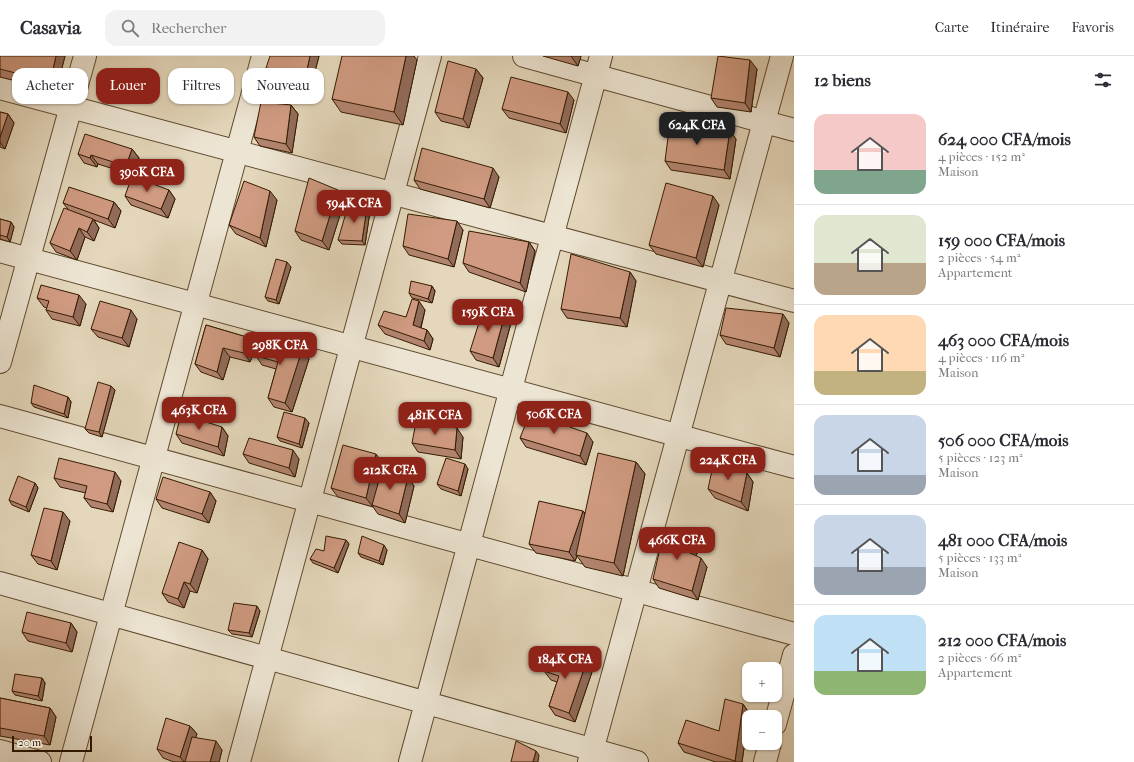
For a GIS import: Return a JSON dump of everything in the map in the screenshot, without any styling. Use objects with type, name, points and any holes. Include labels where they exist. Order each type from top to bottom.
[{"type":"street","points":[[0,362],[85,56]]},
{"type":"street","points":[[71,762],[263,56]]},
{"type":"street","points":[[239,762],[430,56]]},
{"type":"street","points":[[524,56],[598,66],[764,122],[794,130]]},
{"type":"street","points":[[591,756],[782,56]]},
{"type":"street","points":[[410,762],[598,66]]},
{"type":"street","points":[[0,88],[794,301]]},
{"type":"street","points":[[0,251],[794,467]]},
{"type":"street","points":[[0,416],[794,634]]},
{"type":"street","points":[[0,583],[426,703],[591,756],[637,762]]},
{"type":"street","points":[[779,710],[794,655]]},
{"type":"street","points":[[765,762],[768,750]]},
{"type":"street","points":[[0,751],[40,762]]},
{"type":"building","points":[[0,56],[56,56],[53,68],[12,68],[12,72],[0,69]]},
{"type":"building","points":[[270,56],[310,56],[307,68],[266,68]]},
{"type":"building","points":[[342,56],[406,56],[394,112],[332,99]]},
{"type":"building","points":[[718,56],[750,60],[745,103],[711,98]]},
{"type":"building","points":[[448,61],[476,69],[463,119],[435,112]]},
{"type":"building","points":[[511,77],[568,92],[560,124],[502,109]]},
{"type":"building","points":[[261,104],[291,105],[286,144],[254,137]]},
{"type":"building","points":[[0,112],[8,114],[0,137]]},
{"type":"building","points":[[670,122],[730,130],[724,170],[665,161]]},
{"type":"building","points":[[85,134],[132,149],[126,166],[91,155],[90,158],[78,154]]},
{"type":"building","points":[[422,148],[493,168],[484,199],[414,180]]},
{"type":"building","points":[[132,176],[169,190],[161,209],[125,196]]},
{"type":"building","points":[[309,178],[338,190],[322,241],[295,231]]},
{"type":"building","points":[[244,181],[270,191],[260,238],[229,225]]},
{"type":"building","points":[[666,183],[713,196],[696,258],[649,245]]},
{"type":"building","points":[[69,187],[114,202],[108,219],[63,203]]},
{"type":"building","points":[[348,206],[367,207],[362,241],[338,240]]},
{"type":"building","points":[[64,208],[93,219],[87,232],[79,228],[70,251],[50,243]]},
{"type":"building","points":[[408,214],[457,221],[448,259],[403,246]]},
{"type":"building","points":[[0,219],[11,222],[7,237],[0,235]]},
{"type":"building","points":[[469,231],[529,242],[520,283],[463,263]]},
{"type":"building","points":[[571,254],[630,272],[620,318],[561,309]]},
{"type":"building","points":[[276,259],[287,262],[276,300],[265,297]]},
{"type":"building","points":[[411,281],[432,286],[428,299],[409,293]]},
{"type":"building","points":[[41,285],[79,295],[73,317],[46,310],[49,301],[37,298]]},
{"type":"building","points":[[412,299],[419,301],[413,325],[427,330],[424,341],[378,325],[384,311],[406,317]]},
{"type":"building","points":[[100,301],[131,310],[122,338],[91,329]]},
{"type":"building","points":[[484,307],[505,314],[493,358],[470,351]]},
{"type":"building","points":[[726,308],[783,314],[774,348],[720,335]]},
{"type":"building","points":[[206,325],[250,338],[244,353],[223,348],[217,372],[195,364]]},
{"type":"building","points":[[262,337],[302,350],[285,403],[268,398],[278,362],[256,356]]},
{"type":"building","points":[[98,382],[111,386],[99,432],[85,429]]},
{"type":"building","points":[[34,385],[68,397],[64,414],[31,403]]},
{"type":"building","points":[[284,412],[305,418],[299,444],[277,437]]},
{"type":"building","points":[[530,413],[587,433],[580,456],[520,438]]},
{"type":"building","points":[[181,414],[222,427],[218,447],[176,434]]},
{"type":"building","points":[[416,422],[457,428],[455,450],[412,443]]},
{"type":"building","points":[[249,438],[293,450],[289,468],[243,454]]},
{"type":"building","points":[[343,445],[376,454],[366,498],[331,488]]},
{"type":"building","points":[[598,453],[636,462],[614,563],[576,555]]},
{"type":"building","points":[[59,458],[115,472],[107,504],[84,498],[87,486],[54,478]]},
{"type":"building","points":[[446,458],[465,464],[458,491],[437,484]]},
{"type":"building","points":[[714,461],[747,473],[741,502],[708,489]]},
{"type":"building","points":[[383,466],[408,477],[399,514],[372,505]]},
{"type":"building","points":[[18,476],[35,483],[26,507],[9,500]]},
{"type":"building","points":[[163,477],[210,492],[202,514],[156,499]]},
{"type":"building","points":[[539,501],[583,511],[569,552],[529,544]]},
{"type":"building","points":[[44,508],[63,512],[51,561],[31,555]]},
{"type":"building","points":[[664,531],[695,533],[688,552],[701,558],[692,591],[653,579]]},
{"type":"building","points":[[326,536],[346,540],[334,568],[310,559],[316,549],[324,551]]},
{"type":"building","points":[[362,536],[384,545],[379,561],[358,553]]},
{"type":"building","points":[[179,542],[202,550],[190,584],[184,582],[178,599],[162,593]]},
{"type":"building","points":[[234,603],[257,606],[249,633],[228,630]]},
{"type":"building","points":[[27,612],[71,623],[66,643],[22,632]]},
{"type":"building","points":[[551,651],[586,663],[569,713],[549,706],[559,676],[544,671]]},
{"type":"building","points":[[15,674],[42,678],[38,696],[12,691]]},
{"type":"building","points":[[0,698],[50,708],[44,736],[0,728]]},
{"type":"building","points":[[725,699],[743,704],[735,761],[678,743],[686,720],[719,731]]},
{"type":"building","points":[[166,718],[190,726],[180,757],[157,749]]},
{"type":"building","points":[[192,737],[216,741],[210,762],[185,762]]},
{"type":"building","points":[[516,741],[536,751],[533,762],[511,762]]}]
